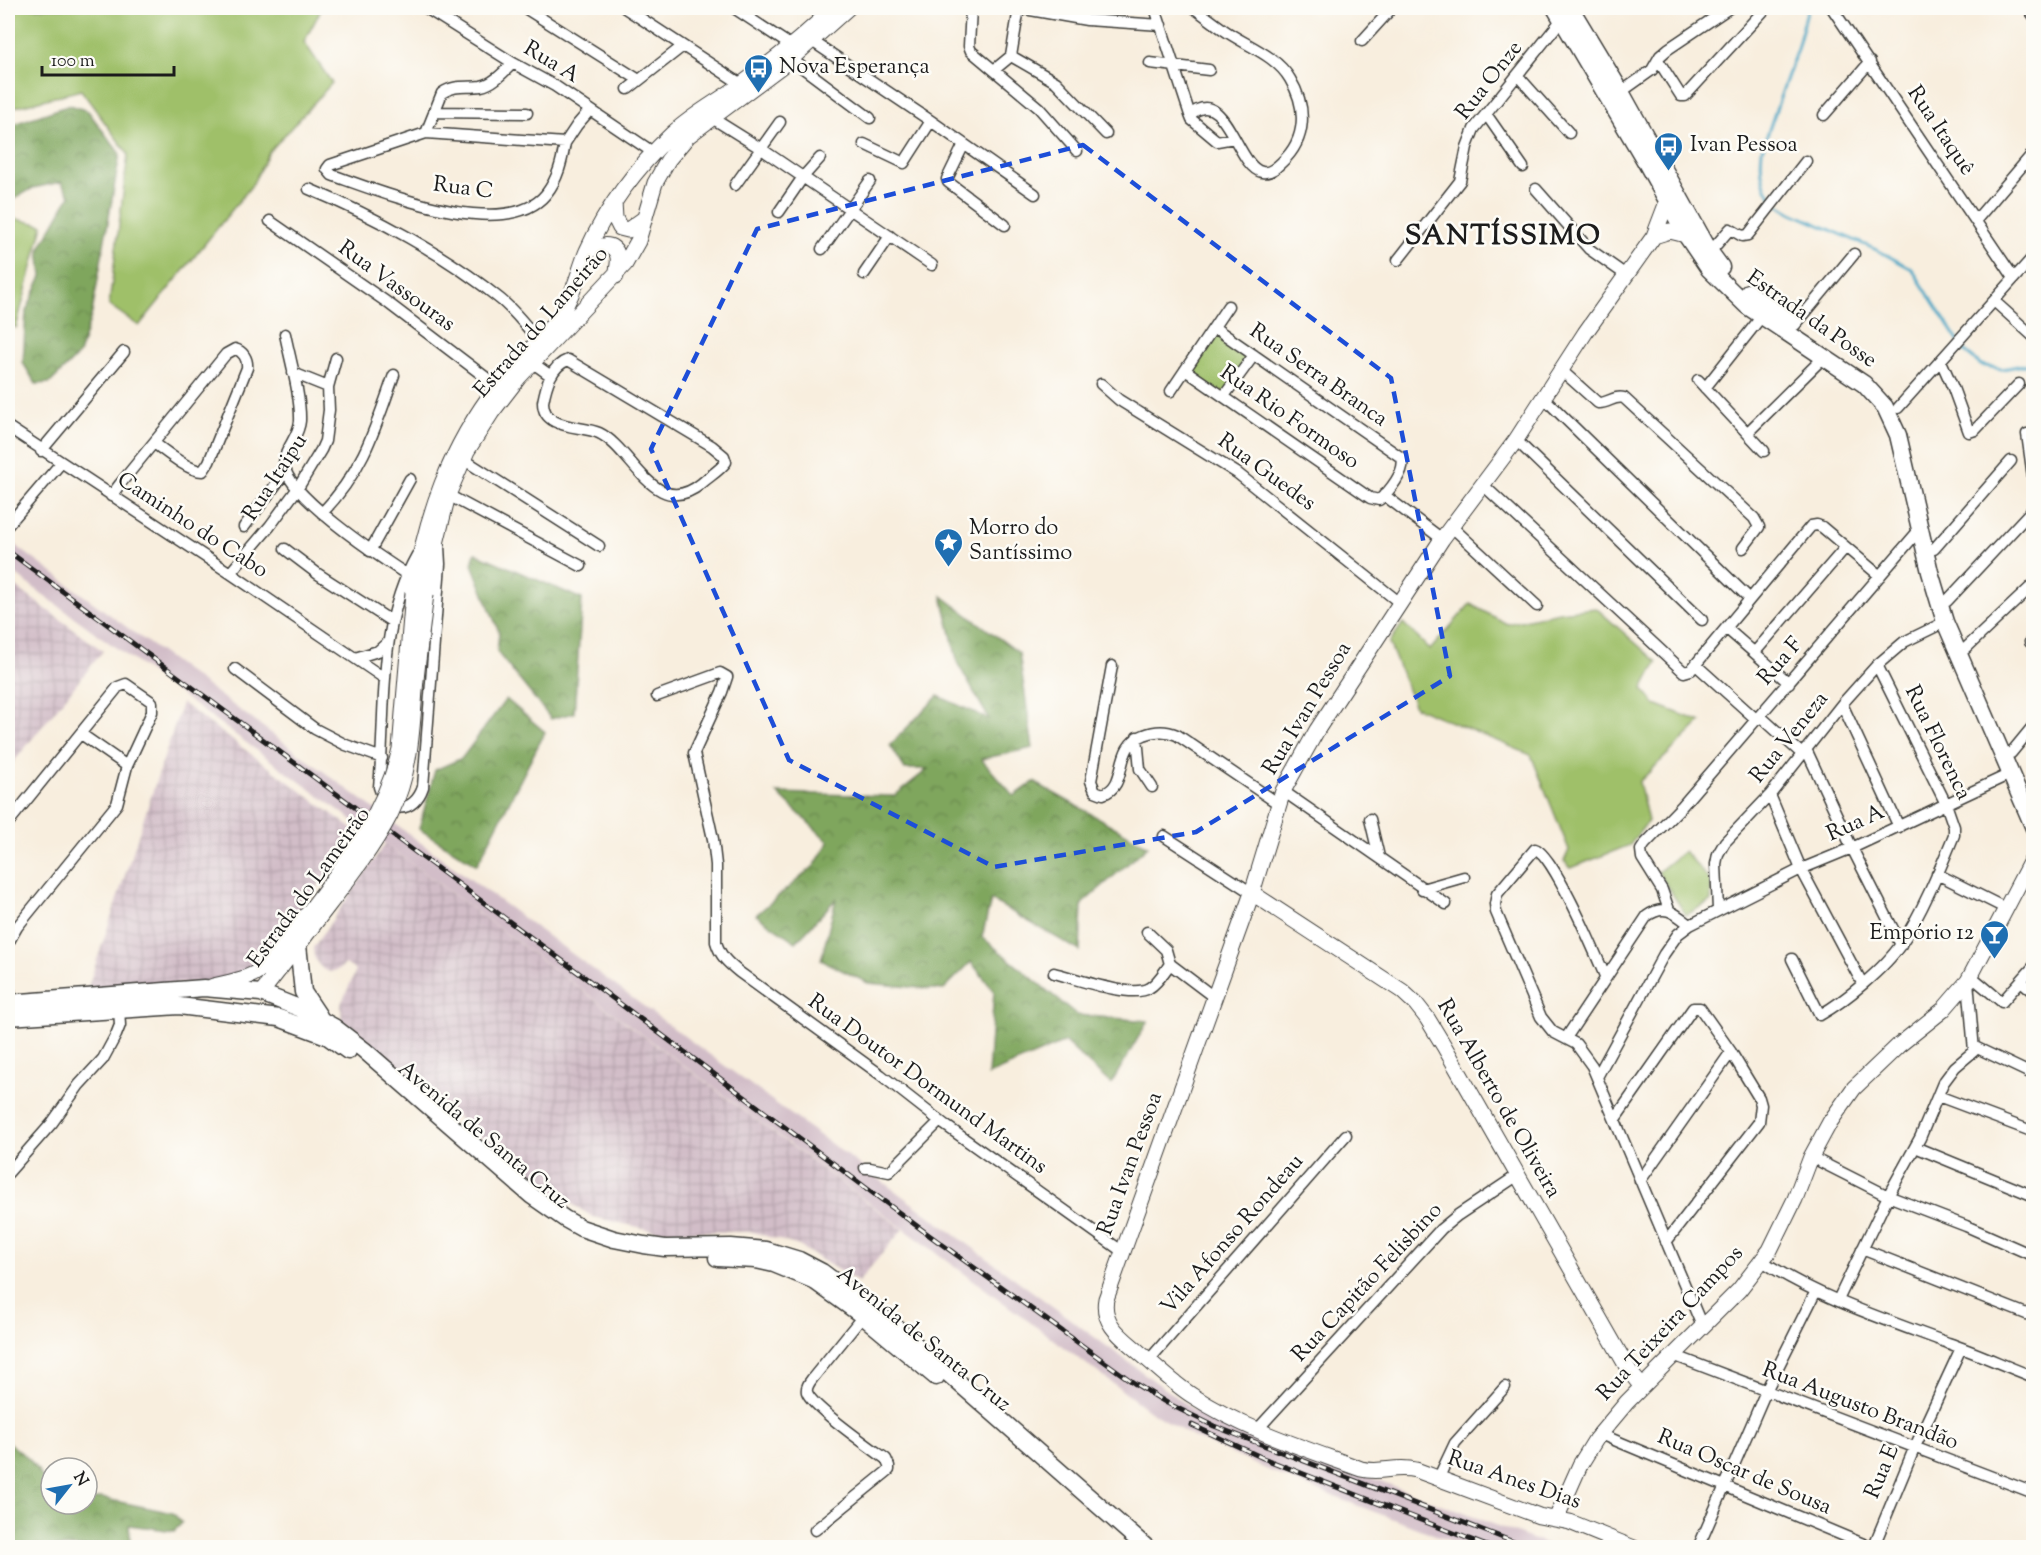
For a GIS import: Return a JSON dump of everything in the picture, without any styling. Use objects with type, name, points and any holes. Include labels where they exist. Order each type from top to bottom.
[{"type":"main road","name":"Estrada da Posse","points":[[1568,10],[1620,92],[1710,252],[1726,272],[1744,289],[1871,378],[1888,394],[1898,408],[1911,442],[1922,540],[1965,649],[2011,753],[2034,798]]},
{"type":"main road","name":"Estrada da Posse","points":[[1568,10],[1667,202],[1686,235],[1717,279],[1736,297],[1762,316],[1864,384],[1885,407],[1903,453],[1922,540],[1945,622],[2033,828]]},
{"type":"main road","points":[[298,939],[303,992],[321,1019]]},
{"type":"main road","points":[[9,1008],[204,988]]},
{"type":"main road","name":"Avenida de Santa Cruz","points":[[204,988],[261,993],[321,1019],[364,1050],[532,1196],[581,1228],[614,1239],[665,1248],[766,1250],[798,1260],[822,1272],[894,1326],[1148,1548]]},
{"type":"main road","points":[[179,1006],[202,1001],[244,1000],[261,993]]},
{"type":"main road","name":"Avenida de Santa Cruz","points":[[9,1008],[119,1009],[179,1006],[279,1018],[327,1036],[348,1051],[524,1203],[556,1227],[582,1240],[614,1250],[652,1257],[737,1259],[774,1264],[813,1280],[863,1316],[982,1415],[1131,1548]]},
{"type":"street","name":"Rua A","points":[[426,8],[513,63],[555,86],[654,153]]},
{"type":"street","points":[[525,8],[639,80]]},
{"type":"street","points":[[625,8],[741,84]]},
{"type":"street","points":[[734,8],[870,118]]},
{"type":"street","name":"Estrada do Lameirão","points":[[438,534],[440,564],[423,787],[414,803],[406,807],[395,807],[385,801],[379,787],[384,678],[391,621],[406,574],[420,549],[431,512],[462,439],[497,386],[564,309],[587,253],[614,202],[654,153],[682,126],[741,84],[790,52],[812,41],[848,8]]},
{"type":"street","points":[[971,8],[969,46],[976,57],[1039,108],[1077,151]]},
{"type":"street","points":[[994,70],[1011,56],[1019,8],[1087,20],[1161,26]]},
{"type":"street","points":[[1155,8],[1192,120],[1217,141],[1234,138]]},
{"type":"street","points":[[1190,115],[1202,109],[1213,109],[1256,168],[1262,172],[1277,167],[1295,147],[1301,134],[1301,109],[1291,80],[1275,62],[1223,30],[1194,8]]},
{"type":"street","points":[[1362,40],[1392,8]]},
{"type":"street","points":[[1620,92],[1652,70],[1668,49],[1729,8]]},
{"type":"street","points":[[1658,60],[1681,96],[1685,96],[1766,8]]},
{"type":"street","name":"Rua Itaquê","points":[[1833,8],[2014,278]]},
{"type":"street","points":[[2028,8],[2034,16]]},
{"type":"street","name":"Estrada do Lameirão","points":[[419,594],[448,495],[463,459],[497,405],[626,264],[638,241],[655,183],[668,160],[688,136],[790,52],[823,10]]},
{"type":"street","name":"Rua Onze","points":[[1398,260],[1456,188],[1463,175],[1471,136],[1568,10]]},
{"type":"street","points":[[812,41],[1035,194]]},
{"type":"street","points":[[628,89],[683,46]]},
{"type":"street","points":[[1011,56],[1056,82],[1106,134]]},
{"type":"street","points":[[1824,115],[1870,62]]},
{"type":"street","points":[[513,63],[499,76],[482,86],[457,86],[448,89],[439,98],[426,133],[565,143],[590,110]]},
{"type":"street","points":[[1150,63],[1209,70]]},
{"type":"street","points":[[1518,76],[1569,134]]},
{"type":"street","points":[[434,112],[527,113]]},
{"type":"street","points":[[1486,114],[1523,167]]},
{"type":"street","points":[[712,118],[932,265]]},
{"type":"street","points":[[864,144],[904,163],[931,121]]},
{"type":"street","points":[[735,185],[780,122]]},
{"type":"street","name":"Rua C","points":[[426,133],[330,165],[327,169],[332,175],[410,202],[479,216],[492,215],[526,208],[546,195],[559,171],[565,143]]},
{"type":"street","points":[[964,144],[947,179],[948,182],[1005,225]]},
{"type":"street","points":[[1976,219],[2034,152]]},
{"type":"street","points":[[779,212],[803,177],[820,158]]},
{"type":"street","points":[[1710,252],[1730,229],[1744,236],[1748,235],[1806,161]]},
{"type":"street","points":[[822,249],[870,182]]},
{"type":"street","points":[[309,189],[379,223],[473,279],[502,300],[538,340]]},
{"type":"street","points":[[1536,189],[1589,249],[1626,275]]},
{"type":"street","points":[[614,202],[616,224],[620,228],[628,230],[645,218]]},
{"type":"street","name":"Rua Ivan Pessoa","points":[[1106,1299],[1252,893],[1281,798],[1317,730],[1447,533],[1516,440],[1561,370],[1654,236],[1667,202]]},
{"type":"street","name":"Rua Vassouras","points":[[270,221],[388,303],[497,386]]},
{"type":"street","points":[[1654,236],[1670,231],[1686,235]]},
{"type":"street","points":[[864,274],[890,236]]},
{"type":"street","points":[[587,253],[602,246],[609,245],[613,248],[619,259],[616,276]]},
{"type":"street","points":[[1795,325],[1854,254]]},
{"type":"street","points":[[1898,408],[2034,256]]},
{"type":"street","points":[[1994,301],[2034,337]]},
{"type":"street","points":[[1171,391],[1228,306]]},
{"type":"street","points":[[1762,316],[1701,384],[1764,451]]},
{"type":"street","name":"Rua Serra Branca","points":[[1215,328],[1399,455],[1403,460],[1402,469],[1384,495]]},
{"type":"street","points":[[285,334],[300,419],[297,435],[285,460],[286,471],[298,488],[322,513],[370,551],[406,574]]},
{"type":"street","points":[[111,496],[226,354],[231,350],[238,350],[247,360],[247,368],[209,462],[203,471],[199,472],[191,468],[154,443]]},
{"type":"street","points":[[41,451],[124,352]]},
{"type":"street","points":[[1224,396],[1254,355]]},
{"type":"street","points":[[1747,433],[1825,356]]},
{"type":"street","name":"Rua Itaipu","points":[[230,573],[270,526],[298,488],[325,441],[329,410],[328,387],[336,358]]},
{"type":"street","points":[[568,360],[573,361],[712,446],[724,456],[726,462],[698,486],[687,492],[674,493],[654,488],[613,442],[602,434],[560,424],[547,415],[542,406],[550,376],[561,363],[568,360]]},
{"type":"street","points":[[1941,361],[1969,432],[1976,430],[2019,384]]},
{"type":"street","points":[[533,363],[550,376]]},
{"type":"street","name":"Rua Rio Formoso","points":[[1185,370],[1370,498],[1378,500],[1384,495]]},
{"type":"street","points":[[1561,370],[1598,403],[1605,403],[1618,397],[1624,398],[1754,518],[1759,527],[1743,548]]},
{"type":"street","points":[[292,373],[328,387]]},
{"type":"street","points":[[322,513],[345,489],[363,459],[394,375]]},
{"type":"street","name":"Rua Guedes","points":[[1101,384],[1119,400],[1237,473],[1401,603]]},
{"type":"street","points":[[1544,398],[1750,599]]},
{"type":"street","name":"Caminho do Cabo","points":[[8,427],[41,451],[230,573],[384,678]]},
{"type":"street","points":[[2029,439],[2034,484]]},
{"type":"street","points":[[1516,440],[1702,620]]},
{"type":"street","points":[[463,459],[598,546]]},
{"type":"street","name":"Rua F","points":[[1669,909],[1662,890],[1641,855],[1645,844],[1682,806],[1880,576],[2011,460]]},
{"type":"street","points":[[8,525],[61,463]]},
{"type":"street","points":[[244,527],[286,471]]},
{"type":"street","points":[[370,551],[410,479]]},
{"type":"street","points":[[1482,484],[1684,672],[1696,665],[1814,525],[1822,527],[1880,576]]},
{"type":"street","points":[[448,495],[581,566]]},
{"type":"street","points":[[1384,495],[1447,533],[1537,606]]},
{"type":"street","points":[[1947,601],[2034,508]]},
{"type":"street","points":[[1755,652],[1845,548]]},
{"type":"street","points":[[285,549],[318,574],[391,621]]},
{"type":"street","name":"Estrada do Lameirão","points":[[261,993],[355,849],[381,805],[395,771],[400,748],[419,594],[420,549]]},
{"type":"street","points":[[1965,649],[2034,584]]},
{"type":"street","name":"Rua Veneza","points":[[1718,910],[1715,874],[1718,854],[1725,842],[1770,795],[1842,704],[1877,665],[1904,642],[1945,622]]},
{"type":"street","points":[[1726,628],[1789,683]]},
{"type":"street","points":[[355,658],[378,651],[388,642]]},
{"type":"street","points":[[1696,665],[1758,718],[1804,752],[1900,945]]},
{"type":"street","name":"Rua Florenca","points":[[1792,959],[1820,1015],[1831,1008],[1882,966],[1900,945],[1954,835],[1954,827],[1946,804],[1877,665]]},
{"type":"street","points":[[1112,666],[1091,781],[1095,791],[1103,794],[1116,785],[1125,752],[1137,737],[1161,731],[1177,735],[1379,857],[1446,904]]},
{"type":"street","points":[[235,669],[315,729],[346,745],[382,758]]},
{"type":"street","name":"Rua Doutor Dormund Martins","points":[[657,696],[720,673],[727,677],[693,753],[713,839],[716,865],[718,951],[734,968],[940,1121],[1123,1252]]},
{"type":"street","points":[[8,823],[118,687],[128,685],[152,702],[152,712],[127,766],[117,804],[17,927],[8,943]]},
{"type":"street","points":[[1842,704],[1899,827]]},
{"type":"street","points":[[2011,753],[2034,725]]},
{"type":"street","points":[[81,734],[127,766]]},
{"type":"street","points":[[1137,737],[1140,769],[1152,787]]},
{"type":"street","name":"Rua A","points":[[1597,1077],[1668,948],[1678,934],[1690,925],[1801,869],[1899,827],[2010,774]]},
{"type":"street","points":[[1770,795],[1801,869],[1862,983]]},
{"type":"street","points":[[1370,819],[1379,857]]},
{"type":"street","points":[[1164,836],[1252,893]]},
{"type":"street","points":[[1605,976],[1555,871],[1539,850],[1535,849],[1495,899],[1496,912],[1534,1003],[1548,1028],[1576,1044],[1597,1077],[1702,1326]]},
{"type":"street","name":"Rua Teixeira Campos","points":[[1556,1519],[1580,1465],[1600,1434],[1642,1387],[1739,1290],[1762,1261],[1783,1227],[1811,1157],[1830,1122],[1854,1088],[1898,1046],[1943,1010],[1970,978],[2005,908],[2029,871],[2034,855]]},
{"type":"street","points":[[1936,874],[2005,908]]},
{"type":"street","points":[[1422,889],[1464,877]]},
{"type":"street","name":"Rua Alberto de Oliveira","points":[[1252,893],[1323,941],[1385,978],[1416,1004],[1444,1046],[1630,1372],[1642,1387]]},
{"type":"street","points":[[1566,1038],[1605,976],[1647,916],[1659,909],[1669,909],[1690,925]]},
{"type":"street","points":[[1147,932],[1166,950],[1170,964],[1215,998]]},
{"type":"street","name":"Estrada do Lameirão","points":[[204,988],[242,980],[255,974],[298,939]]},
{"type":"street","points":[[1054,973],[1138,992],[1151,987],[1170,964]]},
{"type":"street","points":[[1970,978],[2002,1002],[2034,966]]},
{"type":"street","points":[[8,974],[9,1008]]},
{"type":"street","points":[[1838,1300],[1888,1196],[1915,1147],[1948,1075],[1972,1054],[1975,1047],[1970,978]]},
{"type":"street","points":[[2020,981],[2034,992]]},
{"type":"street","points":[[1615,1119],[1693,1008],[1700,1008],[1731,1052],[1759,1098],[1761,1105],[1759,1122],[1666,1242]]},
{"type":"street","points":[[8,1173],[52,1124],[79,1085],[103,1059],[113,1044],[120,1024],[119,1009]]},
{"type":"street","points":[[1975,1047],[2034,1075]]},
{"type":"street","points":[[1640,1181],[1731,1052]]},
{"type":"street","points":[[1938,1096],[2034,1132]]},
{"type":"street","points":[[865,1168],[890,1172],[940,1121]]},
{"type":"street","name":"Vila Afonso Rondeau","points":[[1149,1360],[1347,1135]]},
{"type":"street","points":[[1915,1147],[2034,1196]]},
{"type":"street","points":[[1811,1157],[1888,1196],[1966,1226],[2034,1256]]},
{"type":"street","name":"Rua Capitão Felisbino","points":[[1257,1430],[1441,1229],[1518,1175]]},
{"type":"street","points":[[1862,1249],[2034,1317]]},
{"type":"street","points":[[1762,1261],[1816,1291],[1881,1319],[2034,1377]]},
{"type":"street","points":[[1698,1548],[1766,1391],[1816,1291]]},
{"type":"street","name":"Rua Anes Dias","points":[[1106,1299],[1104,1310],[1112,1326],[1149,1360],[1194,1397],[1257,1430],[1361,1470],[1378,1471],[1399,1467],[1416,1470],[1539,1516],[1570,1522],[1634,1548]]},
{"type":"street","points":[[815,1530],[889,1470],[890,1466],[886,1459],[821,1409],[807,1392],[812,1379],[863,1316]]},
{"type":"street","name":"Rua E","points":[[1873,1548],[1914,1449],[1961,1348]]},
{"type":"street","name":"Rua Augusto Brandão","points":[[1673,1356],[2034,1493]]},
{"type":"street","points":[[1438,1479],[1455,1443],[1505,1387]]},
{"type":"street","name":"Rua Oscar de Sousa","points":[[1600,1434],[1873,1548]]},
{"type":"highlighted area","points":[[1083,145],[1391,378],[1450,676],[1196,832],[994,867],[789,760],[651,449],[757,229]]},
{"type":"shaded area","points":[[8,540],[1194,1410],[1553,1547],[1467,1547],[1293,1481],[1191,1436],[1151,1412],[403,857],[8,569]]},
{"type":"shaded area","points":[[8,581],[103,651],[8,769]]},
{"type":"shaded area","points":[[182,703],[358,833],[252,973],[226,981],[87,990]]},
{"type":"shaded area","points":[[385,844],[903,1229],[858,1282],[799,1246],[753,1232],[656,1231],[593,1217],[532,1179],[342,1021],[341,1004],[356,971],[346,964],[330,972],[323,969],[314,956],[313,948]]},
{"type":"green space","points":[[8,8],[322,8],[304,42],[332,83],[269,152],[252,185],[139,326],[109,305],[128,154],[81,90],[8,109]]},
{"type":"green space","points":[[70,105],[88,111],[120,154],[92,313],[79,354],[50,383],[36,384],[23,363],[26,311],[42,276],[39,250],[70,195],[61,182],[33,188],[14,199],[8,198],[8,126]]},
{"type":"green space","points":[[8,217],[43,225],[16,328],[8,323]]},
{"type":"green space","points":[[1215,328],[1254,355],[1224,396],[1185,370]]},
{"type":"green space","points":[[475,553],[582,599],[574,713],[551,719],[497,652],[499,632],[472,564]]},
{"type":"green space","points":[[942,596],[1019,653],[1033,748],[981,759],[1014,796],[1034,782],[1148,846],[1082,904],[1080,951],[991,900],[982,937],[1077,1015],[1148,1021],[1111,1084],[1065,1042],[988,1075],[994,991],[971,962],[943,990],[868,983],[821,960],[836,899],[796,942],[756,915],[814,866],[829,842],[777,793],[894,796],[928,769],[905,769],[890,745],[938,696],[989,719],[958,664]]},
{"type":"green space","points":[[1470,604],[1507,624],[1559,612],[1596,608],[1657,662],[1643,689],[1655,704],[1701,722],[1639,782],[1648,821],[1630,845],[1571,868],[1564,861],[1569,850],[1531,755],[1415,707],[1389,643],[1403,623],[1430,650]]},
{"type":"green space","points":[[506,699],[545,732],[477,865],[419,829],[435,770],[462,758]]},
{"type":"green space","points":[[1684,851],[1711,882],[1711,901],[1686,915],[1658,872]]},
{"type":"green space","points":[[8,1442],[30,1460],[39,1472],[39,1516],[99,1516],[99,1498],[101,1498],[173,1513],[182,1523],[174,1531],[129,1525],[131,1547],[8,1547]]},
{"type":"waterway","points":[[1773,199],[1762,176],[1762,150],[1797,49],[1808,8]]},
{"type":"waterway","points":[[1777,204],[1792,213],[1879,251],[1912,269],[1965,352],[1981,365],[2002,369],[2034,363]]},
{"type":"railway","points":[[8,551],[929,1235],[1134,1383],[1167,1403],[1214,1426],[1529,1548]]},
{"type":"railway","points":[[1192,1425],[1263,1458],[1492,1548]]},
{"type":"place","name":"Nova Esperança","points":[[758,94]]},
{"type":"place","name":"Ivan Pessoa","points":[[1669,172]]},
{"type":"place","name":"Morro do Santíssimo","points":[[948,568]]},
{"type":"place","name":"Empório 12","points":[[1995,960]]},
{"type":"district","name":"SANTÍSSIMO","points":[[1503,237]]}]
